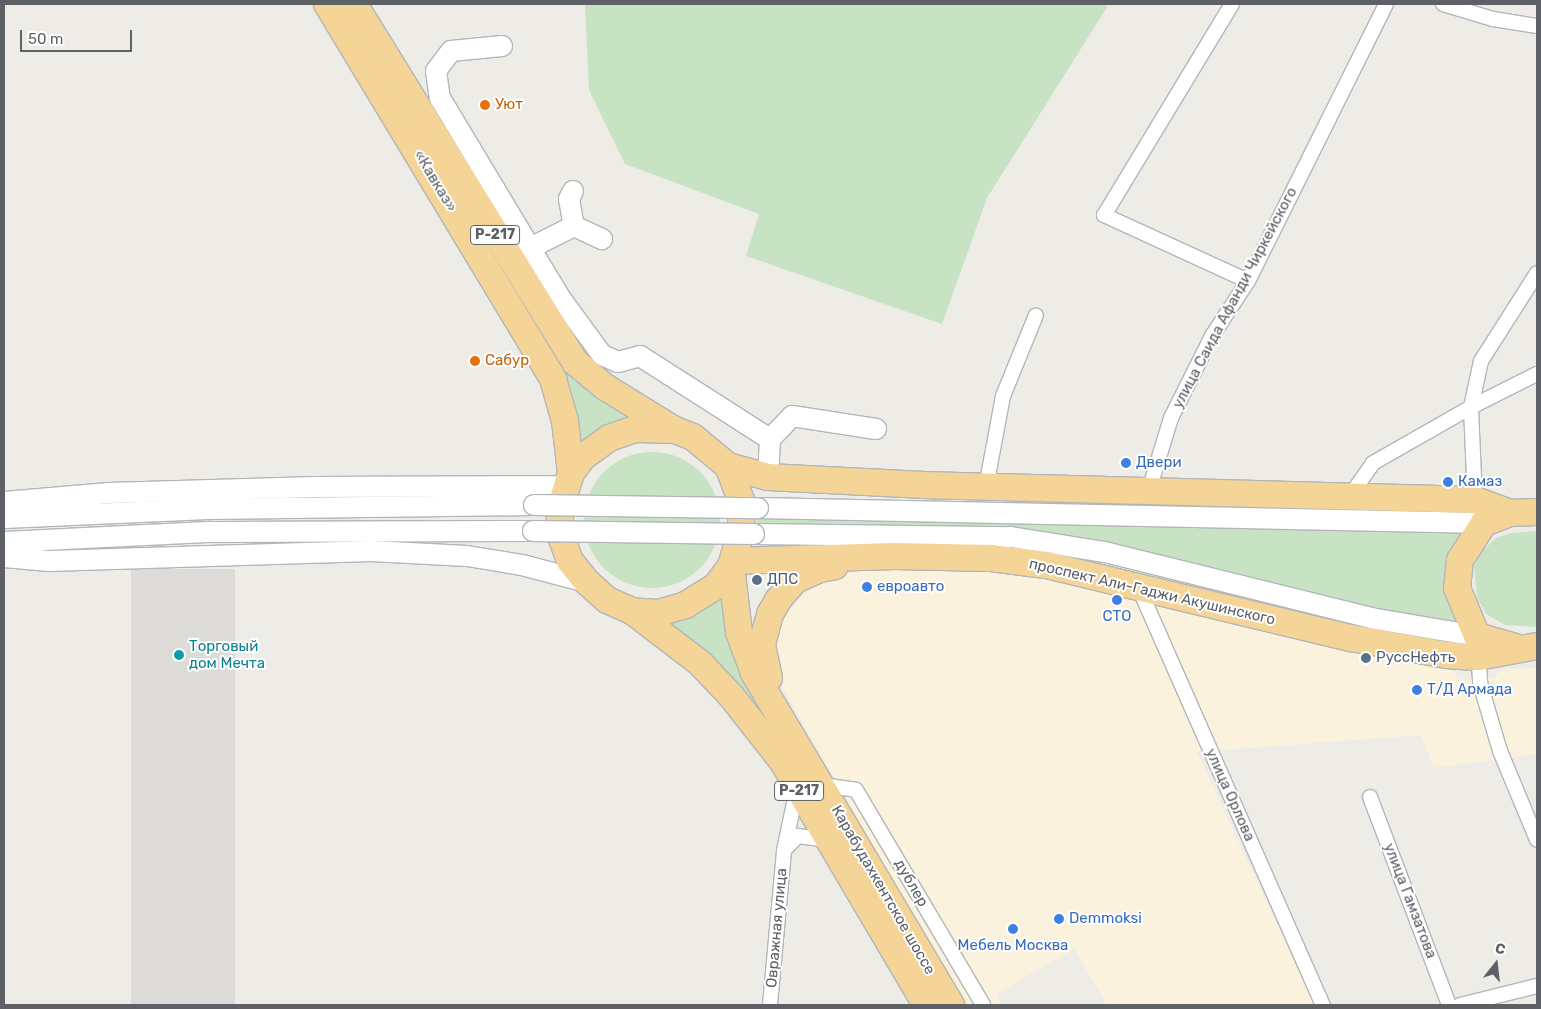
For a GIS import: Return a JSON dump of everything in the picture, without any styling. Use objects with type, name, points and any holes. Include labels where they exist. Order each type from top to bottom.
[{"type":"highway","name":"«Кавказ»","points":[[327,4],[553,379],[565,421],[568,480]]},
{"type":"highway","name":"Р-217","points":[[354,4],[576,362],[605,387],[675,430],[700,442],[728,466],[742,502],[742,534],[732,563],[716,586],[686,605],[658,613],[632,611],[607,600],[587,582],[570,561],[562,539],[559,512],[568,480],[583,457],[609,438],[635,429],[675,430]]},
{"type":"highway","points":[[728,466],[768,477],[986,487],[1350,496],[1479,512],[1537,512]]},
{"type":"highway","points":[[1477,646],[1457,588],[1460,560],[1479,512]]},
{"type":"highway","points":[[787,728],[764,664],[762,644],[770,614],[778,600],[795,580],[820,569],[894,556]]},
{"type":"highway","name":"проспект Али-Гаджи Акушинского","points":[[732,563],[894,556],[991,558],[1046,565],[1138,585],[1351,638],[1446,655],[1477,646],[1529,647]]},
{"type":"highway","name":"Карабудахкентское шоссе","points":[[732,563],[739,632],[754,673],[787,728],[828,840],[926,1005]]},
{"type":"highway","name":"Карабудахкентское шоссе","points":[[632,611],[700,663],[732,696],[783,762],[810,787],[950,1005]]},
{"type":"main road","points":[[502,46],[451,51],[436,71],[440,98],[561,300],[602,355],[618,362],[640,356],[770,439]]},
{"type":"main road","points":[[573,191],[569,199],[574,226]]},
{"type":"main road","points":[[530,248],[574,226]]},
{"type":"main road","points":[[574,226],[602,239]]},
{"type":"main road","points":[[768,477],[770,439],[792,416],[876,429]]},
{"type":"main road","points":[[4,502],[30,498],[109,493],[568,480]]},
{"type":"main road","points":[[4,518],[208,509],[534,506],[1479,512]]},
{"type":"main road","points":[[4,542],[212,532],[533,531],[1011,537],[1105,552],[1477,646]]},
{"type":"main road","points":[[4,557],[49,561],[371,551],[467,556],[522,565],[587,582]]},
{"type":"street","points":[[1232,4],[1104,215],[1248,282]]},
{"type":"street","name":"улица Саида Афанди Чиркейского","points":[[1149,490],[1171,418],[1212,336],[1248,282],[1386,4]]},
{"type":"street","points":[[1443,4],[1493,19],[1537,26]]},
{"type":"street","points":[[1479,512],[1471,406],[1481,361],[1537,272]]},
{"type":"street","points":[[986,487],[1003,396],[1036,315]]},
{"type":"street","points":[[1350,496],[1373,462],[1471,406],[1537,374]]},
{"type":"street","name":"улица Орлова","points":[[1138,585],[1324,1005]]},
{"type":"street","points":[[1477,646],[1480,682],[1500,751],[1537,840]]},
{"type":"street","name":"Овражная улица","points":[[770,1005],[784,850],[810,787]]},
{"type":"street","name":"дублер","points":[[810,787],[856,790],[983,1005]]},
{"type":"street","name":"улица Гамзатова","points":[[1370,797],[1449,1005]]},
{"type":"street","name":"Овражная улица","points":[[784,850],[798,836],[828,840]]},
{"type":"street","points":[[1460,1005],[1537,986]]},
{"type":"shaded area","points":[[860,568],[1017,569],[1450,665],[1459,681],[1494,678],[1502,669],[1537,668],[1537,754],[1434,768],[1421,735],[1197,752],[1314,1005],[1107,1005],[1074,949],[996,994],[1003,1005],[964,1005],[785,692],[777,668],[776,645],[785,614],[820,580]]},
{"type":"shaded area","points":[[131,569],[235,569],[235,1005],[131,1005]]},
{"type":"green space","points":[[585,4],[1109,4],[987,198],[942,324],[746,256],[759,214],[625,164],[589,90]]},
{"type":"green space","points":[[530,308],[636,417],[593,433],[578,447],[524,313]]},
{"type":"green space","points":[[652,452],[678,457],[690,463],[700,472],[709,482],[715,494],[720,520],[715,546],[709,558],[700,568],[690,577],[678,583],[652,588],[626,583],[614,577],[604,568],[595,558],[589,546],[584,520],[589,494],[595,482],[604,472],[614,463],[626,457]]},
{"type":"green space","points":[[757,518],[991,520],[1462,534],[1460,623],[1373,610],[995,527],[757,523]]},
{"type":"green space","points":[[1537,531],[1537,627],[1505,625],[1486,614],[1477,597],[1474,567],[1480,553],[1496,538],[1511,533]]},
{"type":"green space","points":[[727,589],[792,751],[662,624],[709,607]]},
{"type":"place","name":"Уют","points":[[485,105]]},
{"type":"place","name":"Сабур","points":[[475,361]]},
{"type":"place","name":"Двери","points":[[1126,463]]},
{"type":"place","name":"Камаз","points":[[1448,482]]},
{"type":"place","name":"ДПС","points":[[757,580]]},
{"type":"place","name":"евроавто","points":[[867,587]]},
{"type":"place","name":"СТО","points":[[1117,600]]},
{"type":"place","name":"Торговый дом Мечта","points":[[179,655]]},
{"type":"place","name":"РуссНефть","points":[[1366,658]]},
{"type":"place","name":"Т/Д Армада","points":[[1417,690]]},
{"type":"place","name":"Demmoksi","points":[[1059,919]]},
{"type":"place","name":"Мебель Москва","points":[[1013,929]]}]
